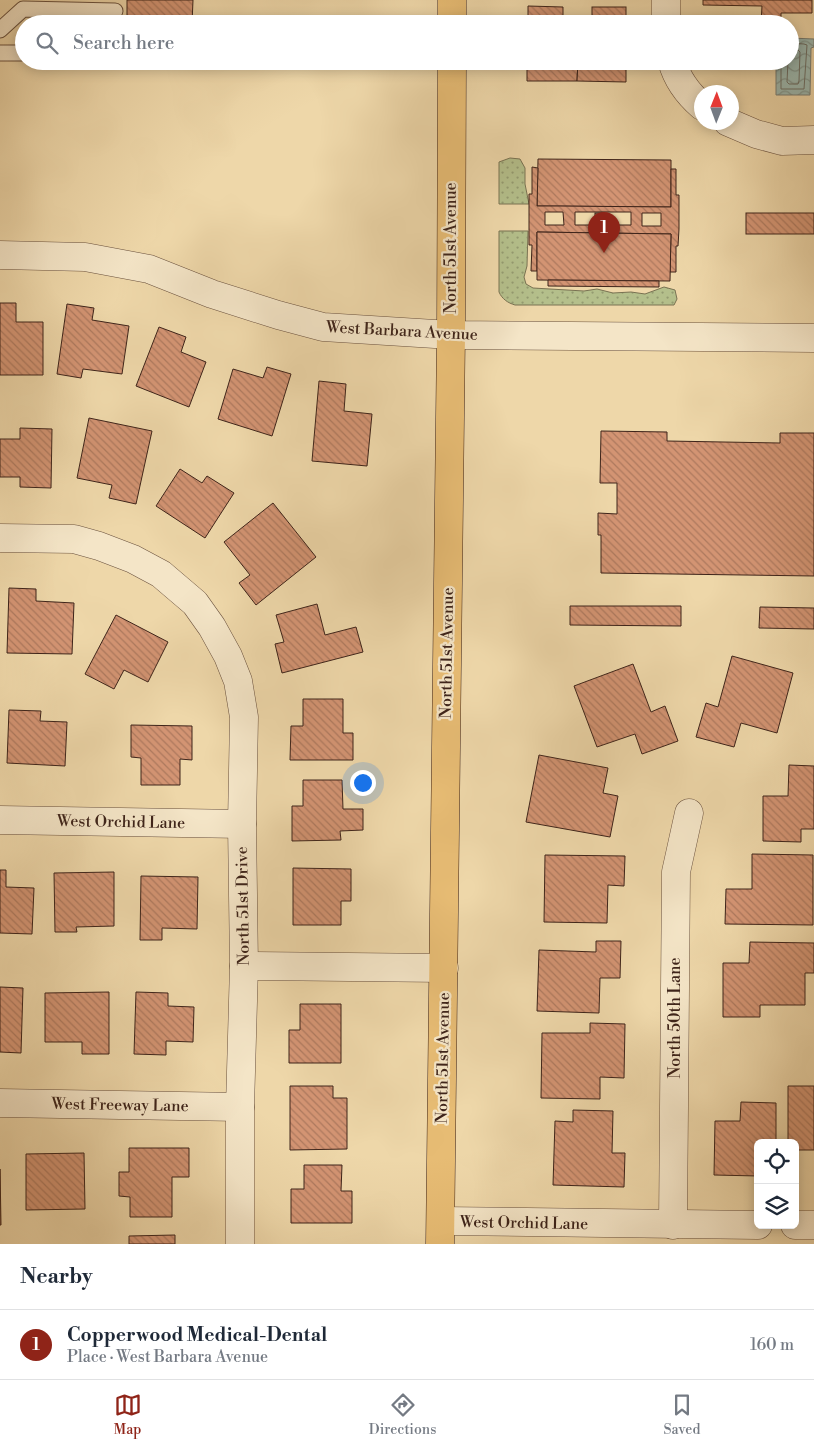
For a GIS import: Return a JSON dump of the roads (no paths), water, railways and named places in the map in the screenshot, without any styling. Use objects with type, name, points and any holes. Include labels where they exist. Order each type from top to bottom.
[{"type":"main road","points":[[452,0],[452,15]]},
{"type":"main road","name":"North 51st Avenue","points":[[441,1233],[451,335],[452,70]]},
{"type":"street","points":[[666,0],[666,15]]},
{"type":"street","points":[[675,70],[694,99]]},
{"type":"street","points":[[739,127],[756,134],[782,141],[814,140]]},
{"type":"street","name":"West Barbara Avenue","points":[[0,256],[85,257],[149,269],[212,294],[324,327],[451,335],[814,338]]},
{"type":"street","name":"North 51st Drive","points":[[0,538],[74,540],[99,546],[133,559],[161,574],[195,603],[212,626],[228,656],[238,681],[244,717],[242,824],[244,966],[240,1107],[240,1244]]},
{"type":"street","name":"North 50th Lane","points":[[673,1225],[676,872],[689,813]]},
{"type":"street","name":"West Orchid Lane","points":[[0,820],[242,824]]},
{"type":"street","points":[[244,966],[444,968]]},
{"type":"street","name":"West Freeway Lane","points":[[0,1103],[240,1107]]},
{"type":"street","name":"West Orchid Lane","points":[[441,1233],[673,1225],[754,1225]]},
{"type":"street","points":[[799,1225],[814,1225]]},
{"type":"lane","points":[[17,15],[23,10],[115,12]]},
{"type":"lane","points":[[0,30],[15,17]]},
{"type":"lane","points":[[0,53],[15,53]]},
{"type":"water","points":[[799,38],[814,39],[814,47],[811,48],[810,95],[776,95],[776,70],[799,70]]},
{"type":"place","name":"Copperwood Medical-Dental","points":[[604,253]]}]
